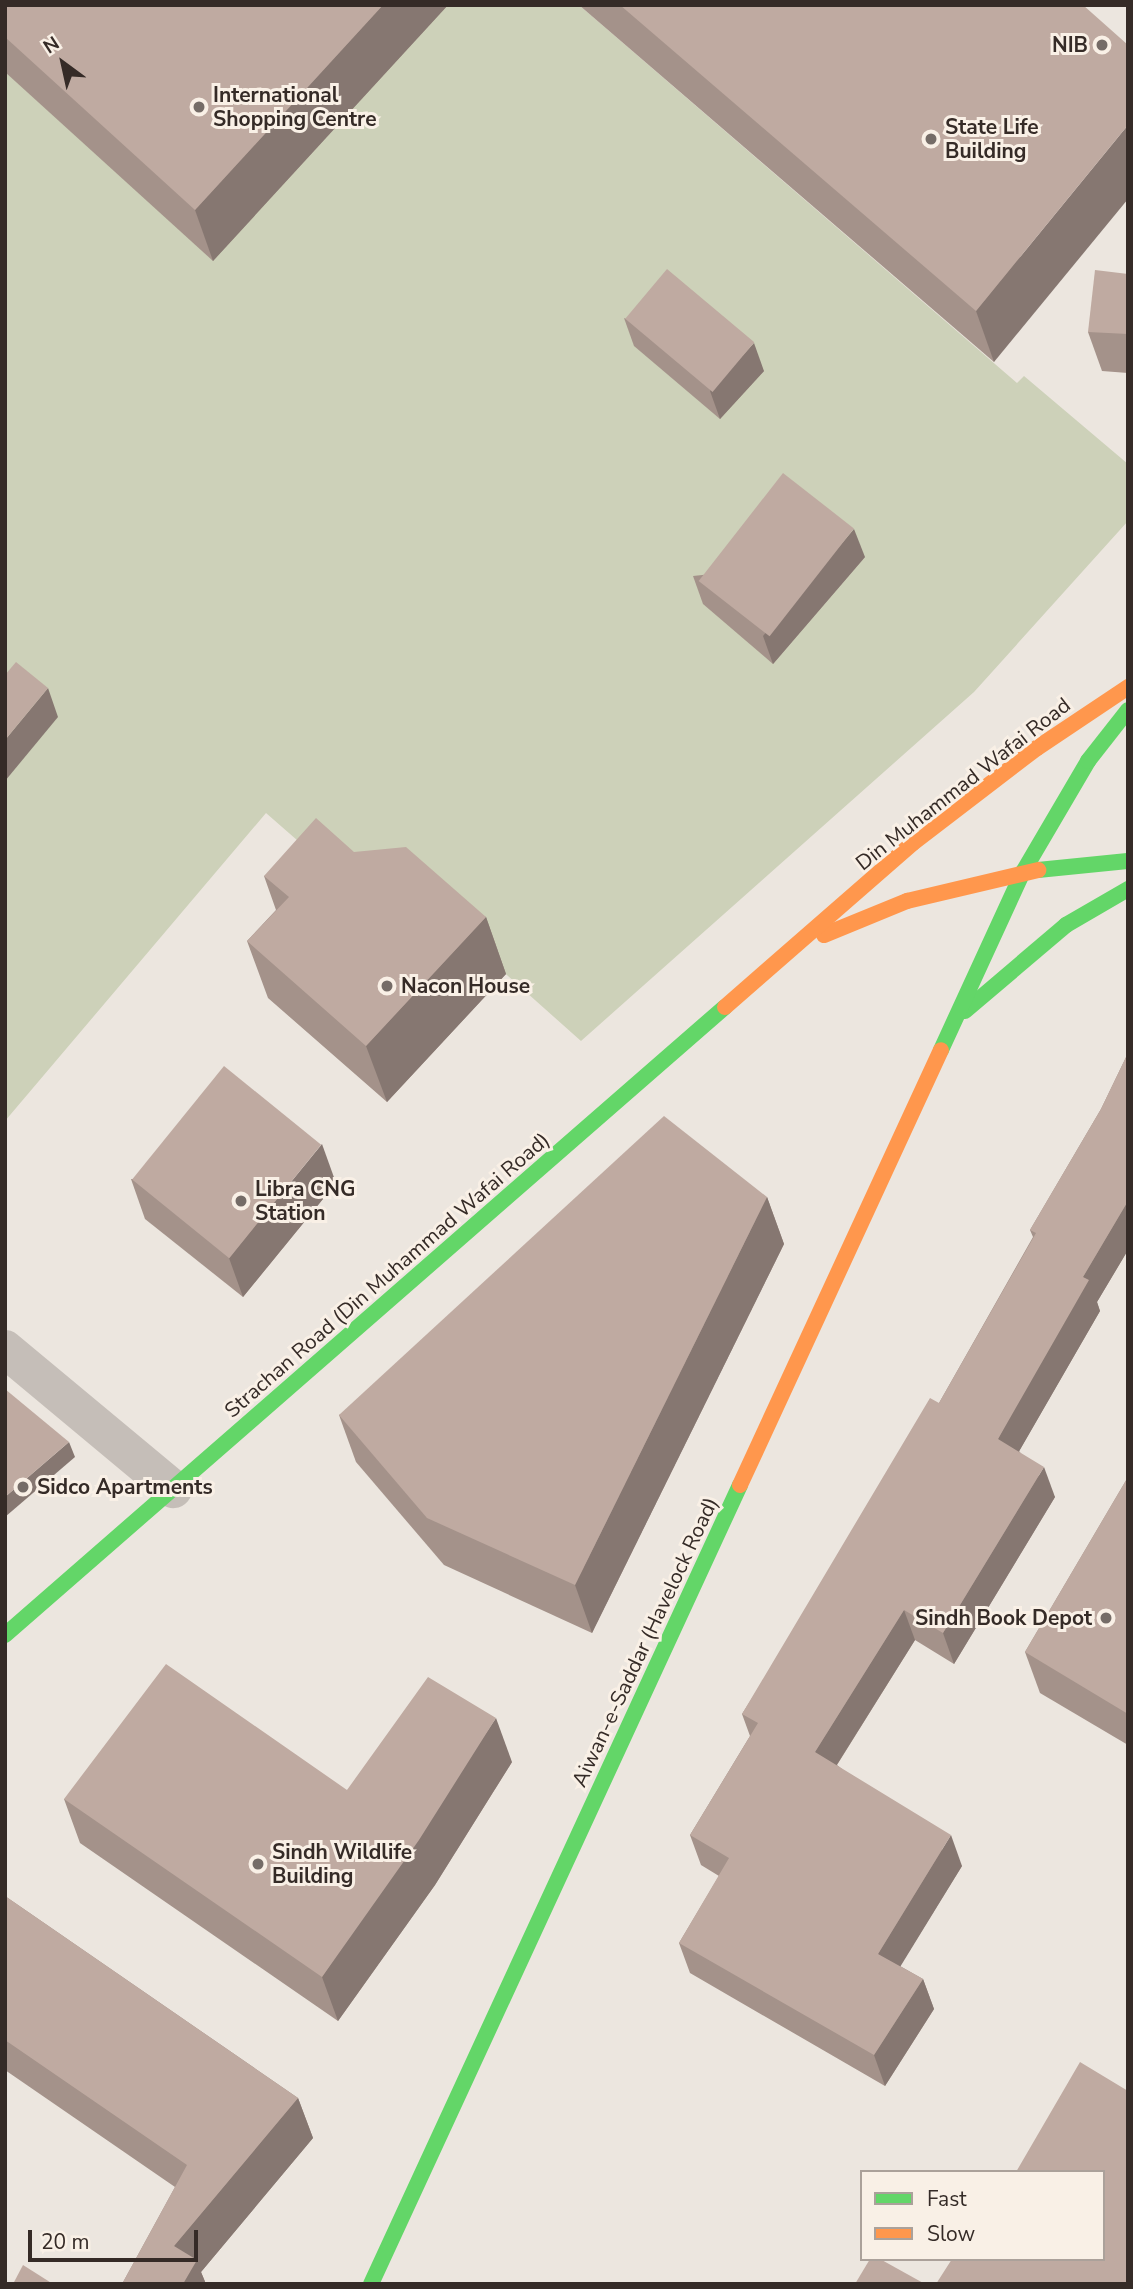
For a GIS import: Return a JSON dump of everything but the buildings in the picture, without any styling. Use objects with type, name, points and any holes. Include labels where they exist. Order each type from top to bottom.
[{"type":"main road","name":"Din Muhammad Wafai Road","points":[[796,946],[914,843],[1037,748],[1128,687]]},
{"type":"main road","name":"Aiwan-e-Saddar (Havelock Road)","points":[[371,2284],[1023,872],[1088,761],[1128,710]]},
{"type":"main road","points":[[796,946],[907,901],[1023,872],[1128,861]]},
{"type":"main road","points":[[957,1018],[1066,925],[1128,889]]},
{"type":"main road","name":"Strachan Road (Din Muhammad Wafai Road)","points":[[5,1635],[796,946]]},
{"type":"street","points":[[5,1349],[173,1489]]},
{"type":"green space","points":[[448,5],[579,5],[1017,383],[1024,376],[1128,464],[1128,521],[974,692],[581,1041],[427,904],[337,875],[266,813],[5,1121],[5,72]]},
{"type":"traffic: fast","points":[[941,1050],[1023,872],[1088,761],[1128,710]]},
{"type":"traffic: fast","points":[[1038,870],[1128,861]]},
{"type":"traffic: fast","points":[[965,1011],[1066,925],[1128,889]]},
{"type":"traffic: fast","points":[[5,1635],[725,1007]]},
{"type":"traffic: fast","points":[[371,2284],[740,1485]]},
{"type":"traffic: slow","points":[[725,1007],[913,843],[1037,748],[1128,687]]},
{"type":"traffic: slow","points":[[824,935],[907,901],[1038,870]]},
{"type":"traffic: slow","points":[[740,1485],[941,1050]]},
{"type":"place","name":"NIB","points":[[1102,45]]},
{"type":"place","name":"International Shopping Centre","points":[[199,107]]},
{"type":"place","name":"State Life Building","points":[[931,139]]},
{"type":"place","name":"Nacon House","points":[[387,986]]},
{"type":"place","name":"Libra CNG Station","points":[[241,1201]]},
{"type":"place","name":"Sidco Apartments","points":[[23,1487]]},
{"type":"place","name":"Sindh Book Depot","points":[[1106,1618]]},
{"type":"place","name":"Sindh Wildlife Building","points":[[258,1864]]}]
